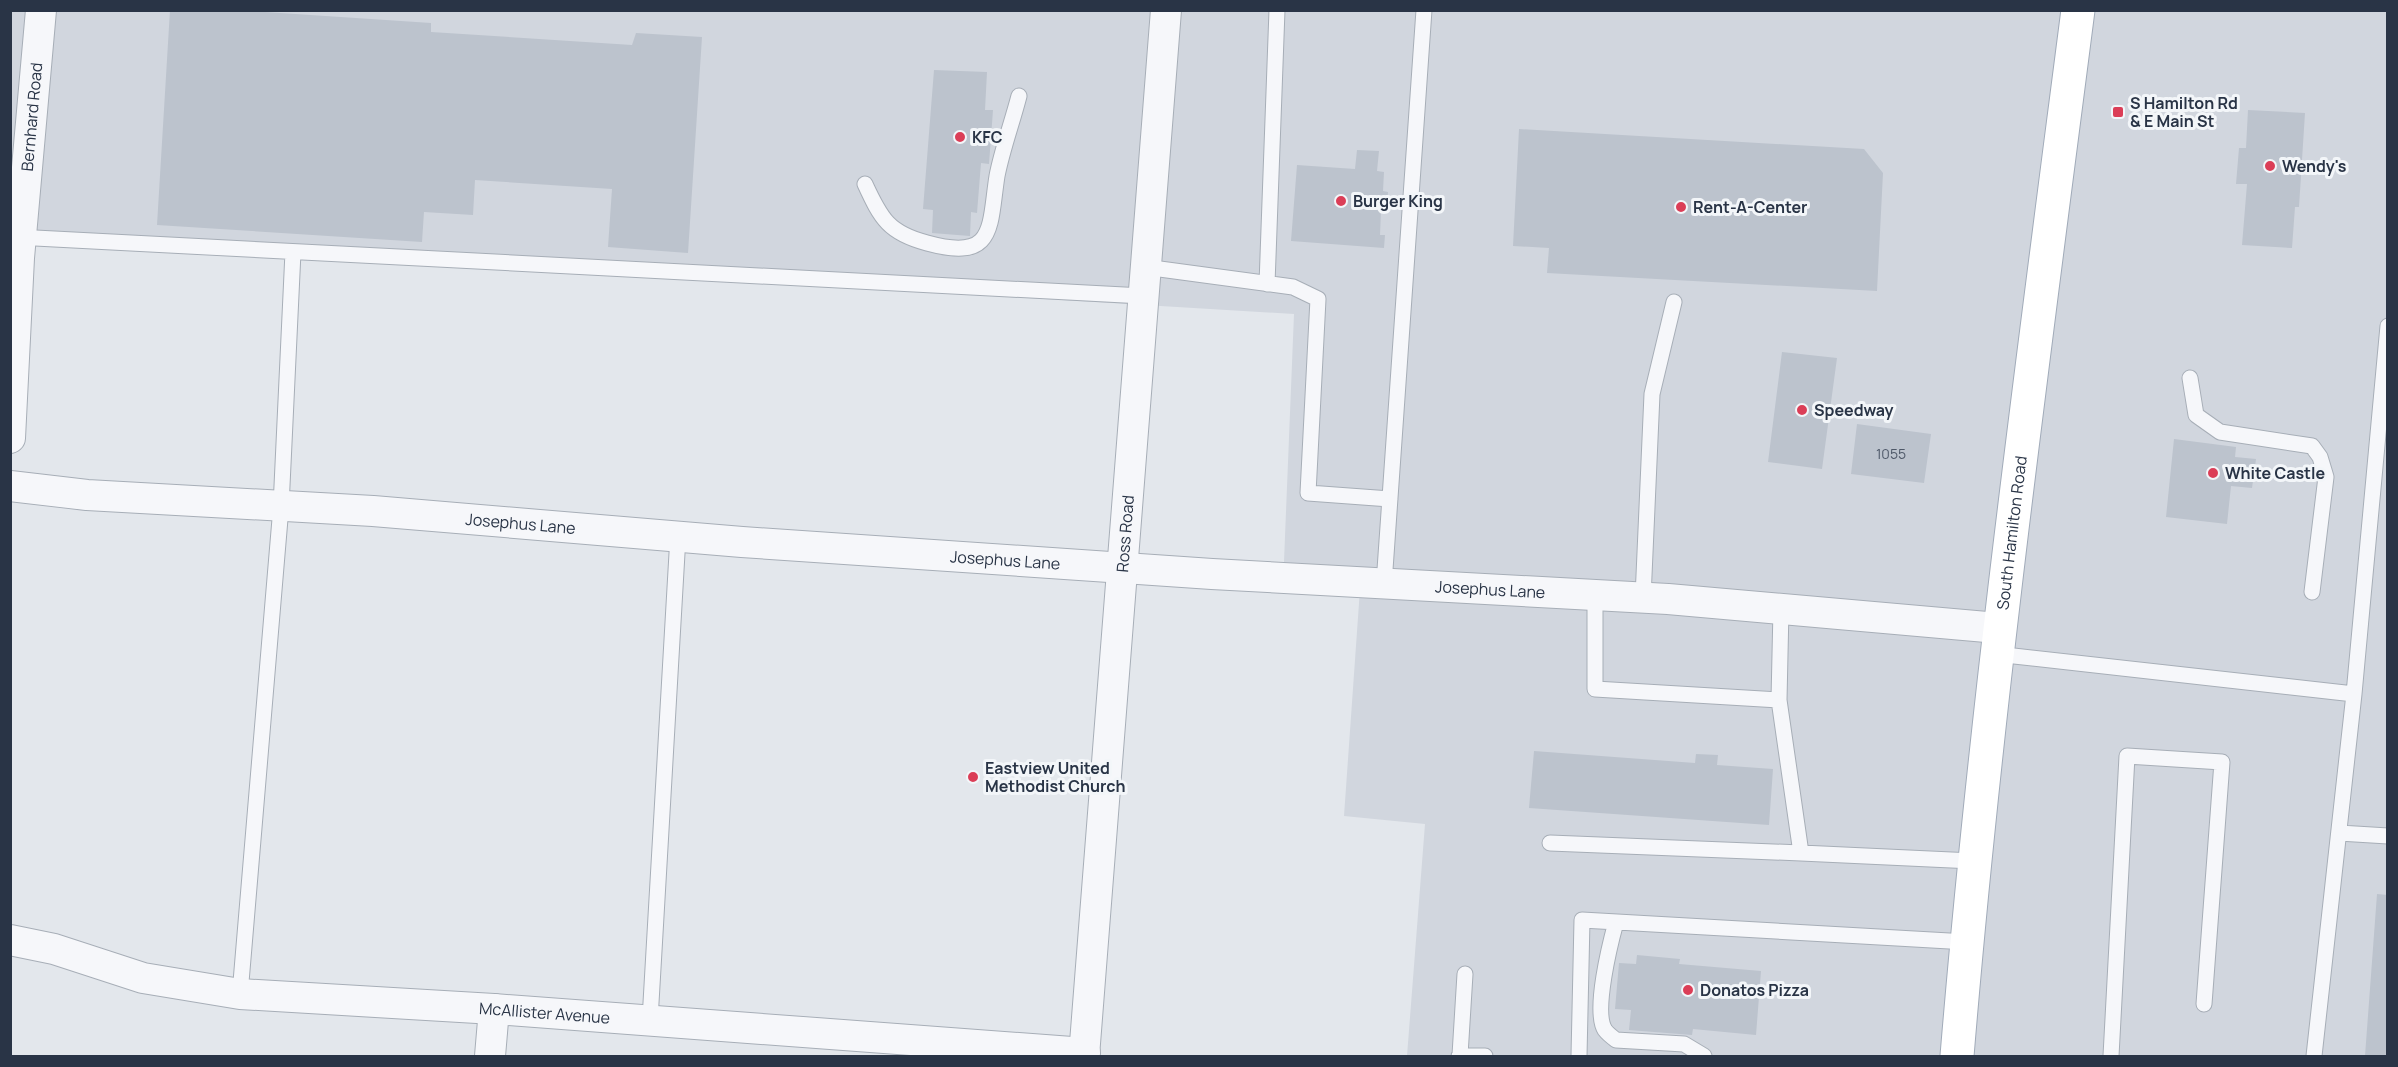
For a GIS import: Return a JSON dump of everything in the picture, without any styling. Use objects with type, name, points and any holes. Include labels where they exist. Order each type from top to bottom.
[{"type":"main road","name":"South Hamilton Road","points":[[1957,1056],[1973,861],[1997,641],[2078,10]]},
{"type":"street","name":"Bernhard Road","points":[[10,438],[16,237],[40,10]]},
{"type":"street","name":"Ross Road","points":[[1084,1055],[1166,10]]},
{"type":"street","name":"Josephus Lane","points":[[10,486],[87,495],[678,536],[1384,584],[1643,598],[1781,609],[1997,641]]},
{"type":"street","name":"McAllister Avenue","points":[[10,940],[54,949],[143,978],[240,994],[650,1020],[1084,1055]]},
{"type":"street","points":[[490,1056],[494,1009]]},
{"type":"lane","points":[[1267,284],[1277,10]]},
{"type":"lane","points":[[1384,584],[1424,10]]},
{"type":"lane","points":[[865,184],[877,210],[888,226],[909,238],[941,247],[969,248],[983,240],[992,221],[998,176],[1018,96]]},
{"type":"lane","points":[[16,237],[108,240],[293,252],[1267,284],[1293,287],[1318,299],[1308,494],[1390,499]]},
{"type":"lane","points":[[240,994],[281,507],[293,252]]},
{"type":"lane","points":[[1643,598],[1652,394],[1674,302]]},
{"type":"lane","points":[[2314,1056],[2354,694],[2388,326]]},
{"type":"lane","points":[[2190,378],[2196,415],[2220,432],[2312,446],[2320,457],[2326,477],[2312,592]]},
{"type":"lane","points":[[650,1020],[678,536]]},
{"type":"lane","points":[[1594,595],[1594,689],[1779,700]]},
{"type":"lane","points":[[1781,609],[1779,700],[1801,853]]},
{"type":"lane","points":[[1997,641],[2354,694]]},
{"type":"lane","points":[[2111,1056],[2127,756],[2222,762],[2204,1004]]},
{"type":"lane","points":[[2339,833],[2388,837]]},
{"type":"lane","points":[[1550,843],[1973,861]]},
{"type":"lane","points":[[1579,1056],[1582,920],[1967,942]]},
{"type":"lane","points":[[1616,922],[1605,968],[1601,1017],[1605,1030],[1616,1040],[1684,1044],[1704,1056]]},
{"type":"lane","points":[[1465,974],[1459,1056],[1485,1056]]},
{"type":"shaded area","points":[[10,11],[2387,11],[2387,1056],[1407,1056],[1425,824],[1344,816],[1360,589],[1283,586],[1294,314],[11,237]]},
{"type":"building","points":[[170,10],[236,10],[431,23],[431,32],[632,45],[636,33],[702,37],[688,253],[608,247],[612,189],[475,180],[473,215],[424,212],[422,242],[157,225]]},
{"type":"building","name":"KFC","points":[[934,70],[987,72],[985,110],[993,110],[989,164],[981,163],[977,213],[971,212],[970,236],[932,233],[933,210],[923,209]]},
{"type":"building","name":"Wendy's","points":[[2248,110],[2305,113],[2299,207],[2295,207],[2292,248],[2242,245],[2247,184],[2236,184],[2239,148],[2246,148]]},
{"type":"building","points":[[1519,129],[1864,149],[1883,173],[1877,291],[1547,273],[1549,248],[1513,246]]},
{"type":"building","name":"Burger King","points":[[1357,150],[1379,151],[1377,171],[1384,172],[1383,191],[1388,192],[1387,210],[1381,210],[1380,235],[1385,235],[1384,248],[1291,241],[1297,165],[1355,169]]},
{"type":"building","name":"Speedway","points":[[1782,352],[1837,358],[1822,469],[1768,462]]},
{"type":"building","name":"Speedway","points":[[1857,424],[1931,434],[1924,483],[1851,474]]},
{"type":"building","name":"White Castle","points":[[2174,439],[2236,447],[2235,457],[2256,459],[2252,488],[2231,486],[2227,524],[2166,517]]},
{"type":"building","points":[[1534,751],[1695,763],[1696,754],[1718,755],[1717,765],[1773,769],[1769,825],[1529,808]]},
{"type":"building","points":[[2377,894],[2388,895],[2388,1056],[2365,1056]]},
{"type":"building","name":"Donatos Pizza","points":[[1637,955],[1680,959],[1679,964],[1761,971],[1756,1035],[1693,1029],[1692,1035],[1629,1030],[1631,1010],[1615,1009],[1619,963],[1636,964]]},
{"type":"place","name":"S Hamilton Rd & E Main St","points":[[2118,112]]},
{"type":"place","name":"KFC","points":[[960,137]]},
{"type":"place","name":"Wendy's","points":[[2270,166]]},
{"type":"place","name":"Burger King","points":[[1341,201]]},
{"type":"place","name":"Rent-A-Center","points":[[1681,207]]},
{"type":"place","name":"Speedway","points":[[1802,410]]},
{"type":"place","name":"White Castle","points":[[2213,473]]},
{"type":"place","name":"Eastview United Methodist Church","points":[[973,777]]},
{"type":"place","name":"Donatos Pizza","points":[[1688,990]]}]
